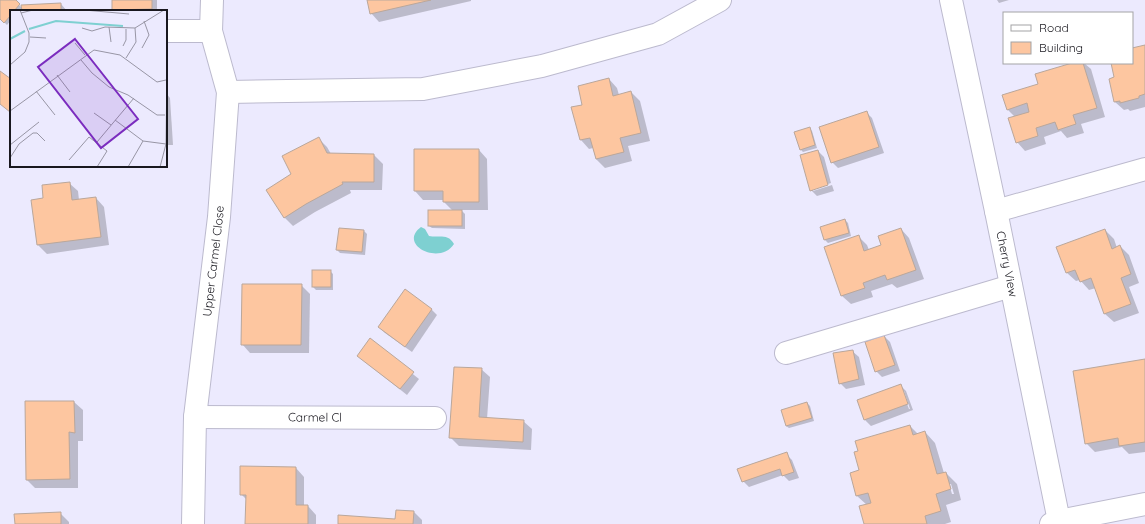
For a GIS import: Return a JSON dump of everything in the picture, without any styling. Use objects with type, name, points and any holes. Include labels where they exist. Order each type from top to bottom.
[{"type":"street","name":"Upper Carmel Close","points":[[193,524],[195,417],[219,217],[228,92],[211,31],[212,0]]},
{"type":"street","points":[[228,92],[423,89],[542,66],[658,34],[720,0]]},
{"type":"street","name":"Cherry View","points":[[951,0],[1011,286],[1055,522]]},
{"type":"street","points":[[167,31],[211,31]]},
{"type":"street","points":[[996,211],[1145,169]]},
{"type":"street","points":[[786,353],[1011,286]]},
{"type":"street","name":"Carmel Cl","points":[[195,417],[435,418]]},
{"type":"street","points":[[1055,522],[1145,504]]},
{"type":"shaded area","points":[[421,227],[425,229],[429,236],[446,237],[449,238],[454,244],[448,250],[440,253],[431,253],[423,250],[417,246],[414,240],[415,234]]},
{"type":"building","points":[[0,0],[16,0],[20,4],[15,10],[10,10],[10,16],[4,23],[0,19]]},
{"type":"building","points":[[112,0],[152,0],[152,9],[112,10]]},
{"type":"building","points":[[367,0],[431,0],[370,14]]},
{"type":"building","points":[[61,3],[61,10],[22,10],[21,5]]},
{"type":"building","points":[[1145,45],[1145,94],[1139,96],[1139,98],[1120,103],[1120,101],[1114,102],[1109,79],[1114,77],[1111,64],[1133,64],[1133,48]]},
{"type":"building","points":[[1069,64],[1083,64],[1097,108],[1073,115],[1076,124],[1058,130],[1055,122],[1036,128],[1038,136],[1016,143],[1008,118],[1029,112],[1027,103],[1007,110],[1002,95],[1038,84],[1035,74]]},
{"type":"building","points":[[0,71],[10,78],[10,112],[0,104]]},
{"type":"building","points":[[609,78],[613,96],[631,91],[641,133],[620,138],[624,152],[596,159],[590,138],[580,140],[571,107],[582,105],[578,86]]},
{"type":"building","points":[[867,111],[879,147],[831,163],[819,127]]},
{"type":"building","points":[[810,127],[815,145],[800,150],[794,132]]},
{"type":"building","points":[[319,137],[327,153],[374,154],[374,182],[342,182],[343,184],[284,218],[266,190],[291,174],[282,156]]},
{"type":"building","points":[[414,149],[479,149],[479,202],[443,202],[443,191],[414,191]]},
{"type":"building","points":[[818,150],[828,185],[810,191],[800,155]]},
{"type":"building","points":[[70,182],[72,200],[96,197],[101,237],[37,245],[31,200],[43,198],[42,185]]},
{"type":"building","points":[[428,210],[462,210],[462,226],[428,226]]},
{"type":"building","points":[[845,219],[849,233],[824,240],[820,227]]},
{"type":"building","points":[[339,228],[364,230],[362,252],[336,250]]},
{"type":"building","points":[[901,228],[916,270],[887,280],[885,275],[863,283],[865,288],[841,296],[824,247],[859,235],[864,251],[881,245],[878,236]]},
{"type":"building","points":[[1105,229],[1112,249],[1120,245],[1131,274],[1121,278],[1131,304],[1104,314],[1091,278],[1080,282],[1075,270],[1066,273],[1056,247]]},
{"type":"building","points":[[312,270],[331,270],[331,287],[312,287]]},
{"type":"building","points":[[242,284],[302,284],[301,345],[241,345]]},
{"type":"building","points":[[405,289],[432,309],[405,347],[378,327]]},
{"type":"building","points":[[884,335],[895,365],[875,372],[865,342]]},
{"type":"building","points":[[370,338],[414,372],[400,389],[357,356]]},
{"type":"building","points":[[853,350],[859,379],[839,384],[833,353]]},
{"type":"building","points":[[1145,359],[1145,442],[1119,446],[1118,438],[1085,444],[1073,371]]},
{"type":"building","points":[[454,367],[482,368],[479,417],[524,420],[523,442],[449,438]]},
{"type":"building","points":[[901,384],[908,404],[864,420],[857,400]]},
{"type":"building","points":[[25,401],[74,401],[75,433],[69,432],[70,479],[26,480]]},
{"type":"building","points":[[807,402],[812,418],[786,426],[781,410]]},
{"type":"building","points":[[910,425],[913,435],[925,431],[937,474],[946,472],[951,489],[936,494],[941,511],[925,516],[927,524],[864,524],[859,506],[871,503],[868,493],[856,496],[850,473],[859,470],[854,452],[858,451],[855,441]]},
{"type":"building","points":[[787,452],[794,472],[782,476],[780,469],[742,482],[737,469]]},
{"type":"building","points":[[240,466],[296,467],[296,505],[308,505],[308,524],[245,524],[246,495],[240,495]]},
{"type":"building","points":[[396,510],[414,511],[413,524],[338,524],[338,515],[395,519]]},
{"type":"building","points":[[61,512],[61,524],[15,524],[14,514]]}]
